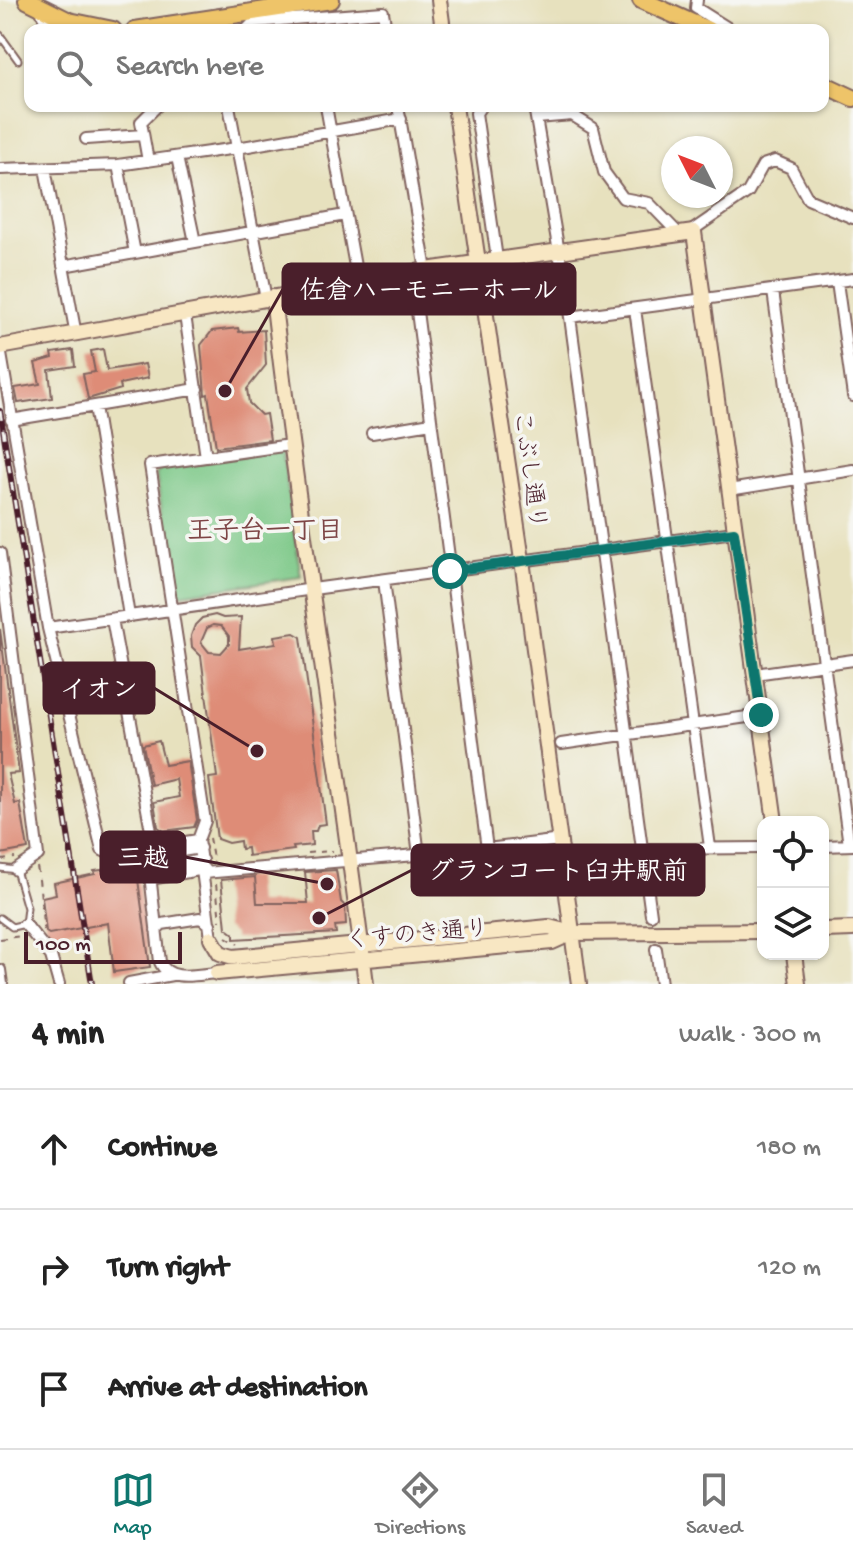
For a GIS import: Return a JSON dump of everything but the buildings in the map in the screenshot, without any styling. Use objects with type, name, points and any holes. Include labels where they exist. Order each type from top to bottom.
[{"type":"main road","points":[[174,24],[331,0]]},
{"type":"main road","points":[[641,0],[695,24]]},
{"type":"main road","points":[[33,4],[69,21],[84,24]]},
{"type":"main road","points":[[829,87],[853,98]]},
{"type":"street","points":[[439,0],[442,24]]},
{"type":"street","points":[[665,0],[675,15]]},
{"type":"street","points":[[697,0],[696,8],[721,24]]},
{"type":"street","points":[[33,4],[46,24]]},
{"type":"street","points":[[252,24],[312,24],[383,12],[385,24]]},
{"type":"street","points":[[148,161],[141,122],[151,112]]},
{"type":"street","points":[[230,112],[252,231],[269,298],[313,589],[344,856],[366,984]]},
{"type":"street","points":[[327,112],[358,283]]},
{"type":"street","points":[[399,112],[419,272],[431,423],[487,849]]},
{"type":"street","name":"こぶし通り","points":[[456,112],[522,560],[579,984]]},
{"type":"street","points":[[477,112],[497,259]]},
{"type":"street","points":[[536,112],[570,317],[651,915]]},
{"type":"street","points":[[537,118],[572,115],[593,128],[604,172],[623,198],[649,203],[684,233]]},
{"type":"street","points":[[0,169],[118,165],[401,119]]},
{"type":"street","points":[[86,139],[143,135]]},
{"type":"street","points":[[177,157],[195,242]]},
{"type":"street","points":[[684,233],[748,192],[763,165],[775,161],[791,168],[808,199],[853,218]]},
{"type":"street","points":[[118,165],[135,253]]},
{"type":"street","points":[[45,168],[76,335]]},
{"type":"street","points":[[63,266],[345,215]]},
{"type":"street","points":[[151,863],[136,849],[110,854],[102,850],[48,628],[0,348],[419,272],[694,232],[774,816]]},
{"type":"street","points":[[570,317],[853,279]]},
{"type":"street","points":[[837,282],[853,396]]},
{"type":"street","points":[[773,291],[851,845],[829,846]]},
{"type":"street","points":[[635,309],[710,847]]},
{"type":"street","points":[[185,315],[206,457]]},
{"type":"street","points":[[11,420],[197,389]]},
{"type":"street","points":[[95,406],[129,616]]},
{"type":"street","points":[[372,433],[431,423]]},
{"type":"street","points":[[216,930],[204,859],[205,821],[150,465],[290,445]]},
{"type":"street","points":[[729,490],[853,470]]},
{"type":"street","points":[[48,628],[734,532]]},
{"type":"street","points":[[0,553],[5,623],[38,855],[16,870]]},
{"type":"street","points":[[384,580],[419,855]]},
{"type":"street","points":[[112,619],[151,863],[160,962],[172,975]]},
{"type":"street","points":[[755,674],[853,660]]},
{"type":"street","points":[[561,744],[761,715]]},
{"type":"street","points":[[136,849],[151,863],[204,859],[419,855],[561,840]]},
{"type":"street","points":[[643,849],[757,848]]},
{"type":"street","points":[[151,863],[204,859]]},
{"type":"street","points":[[156,930],[162,924],[200,918],[216,930]]},
{"type":"street","name":"くすのき通り","points":[[216,930],[220,953],[233,957],[549,927],[572,933],[757,931]]},
{"type":"street","points":[[829,930],[853,929]]},
{"type":"street","points":[[26,930],[51,956],[59,984]]},
{"type":"street","name":"くすのき通り","points":[[217,973],[552,942],[572,933]]},
{"type":"street","points":[[656,949],[661,984]]},
{"type":"street","points":[[795,960],[798,984]]},
{"type":"street","points":[[0,970],[2,984]]},
{"type":"street","points":[[129,983],[172,975],[217,973]]},
{"type":"lane","points":[[0,35],[18,60]]},
{"type":"lane","points":[[0,868],[16,870],[27,908],[26,930],[12,927],[0,918]]},
{"type":"path","points":[[161,833],[184,831]]},
{"type":"path","points":[[204,859],[209,833]]},
{"type":"path","points":[[301,854],[344,856]]},
{"type":"path","points":[[37,865],[47,897]]},
{"type":"path","points":[[216,879],[216,930],[233,943],[242,945]]},
{"type":"path","points":[[42,889],[39,897],[45,938]]},
{"type":"path","points":[[0,939],[26,930]]},
{"type":"green space","points":[[282,449],[301,577],[175,595],[156,475],[161,468]]},
{"type":"railway","points":[[0,411],[92,984]]},
{"type":"place","name":"佐倉ハーモニーホール","points":[[225,391]]},
{"type":"place","name":"イオン","points":[[257,751]]},
{"type":"place","name":"三越","points":[[327,884]]},
{"type":"place","name":"グランコート臼井駅前","points":[[319,918]]},
{"type":"district","name":"王子台一丁目","points":[[265,529]]},
{"type":"route","points":[[450,571],[734,532],[761,715]]}]
